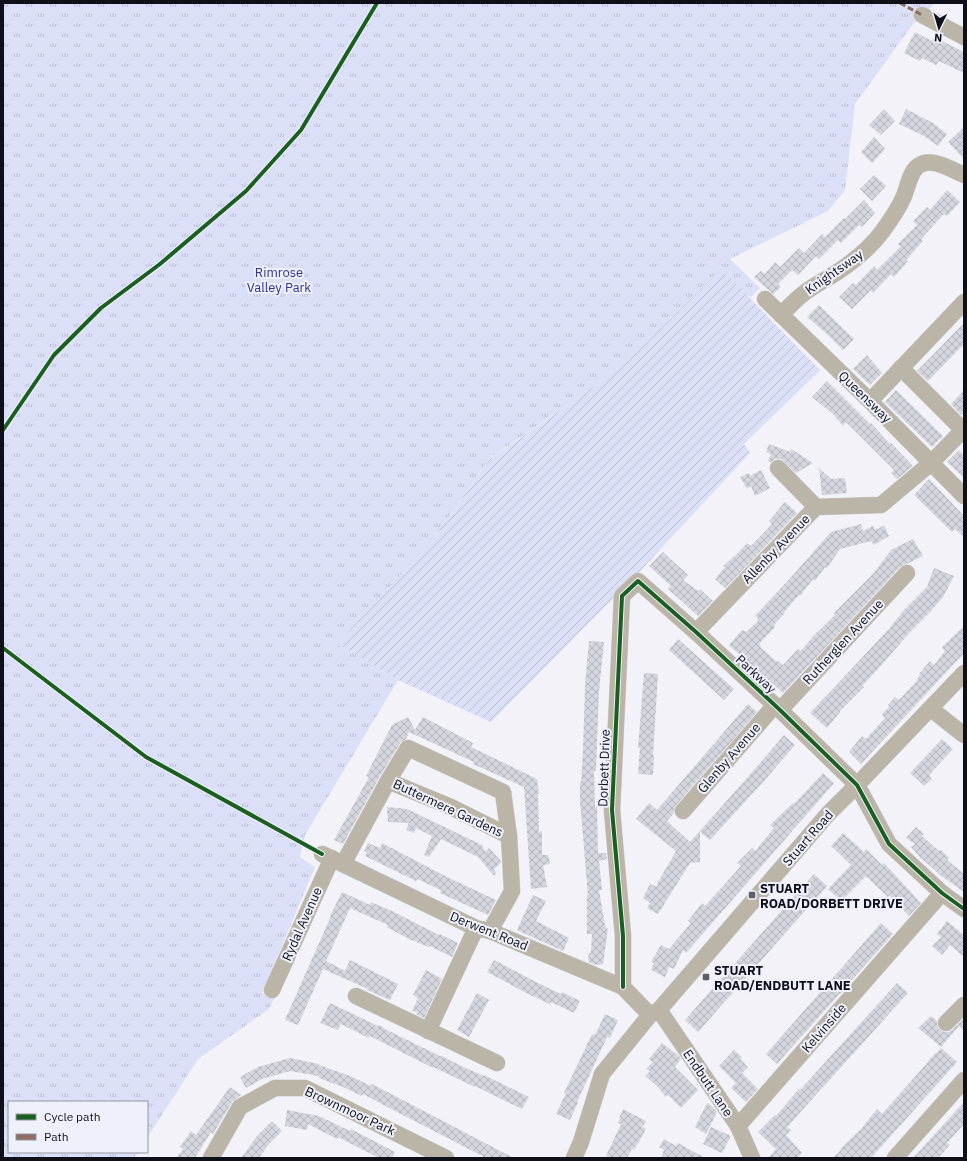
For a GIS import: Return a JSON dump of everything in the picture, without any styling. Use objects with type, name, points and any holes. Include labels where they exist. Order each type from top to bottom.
[{"type":"street","points":[[922,15],[964,37]]},
{"type":"street","name":"Knightsway","points":[[781,315],[803,294],[856,259],[872,244],[883,231],[904,197],[915,168],[920,164],[928,162],[938,164],[964,175]]},
{"type":"street","name":"Queensway","points":[[765,299],[870,401],[964,496]]},
{"type":"street","points":[[870,401],[964,302]]},
{"type":"street","points":[[901,368],[964,430]]},
{"type":"street","name":"Allenby Avenue","points":[[696,632],[816,507],[882,504],[931,464],[964,430]]},
{"type":"street","points":[[778,468],[816,507]]},
{"type":"street","name":"Rutherglen Avenue","points":[[777,708],[907,574]]},
{"type":"street","name":"Parkway","points":[[638,581],[696,632],[857,785],[889,844],[942,893],[964,909]]},
{"type":"street","name":"Dorbett Drive","points":[[623,987],[623,936],[612,810],[622,596],[638,581]]},
{"type":"street","name":"Stuart Road","points":[[574,1158],[581,1142],[602,1074],[828,814],[931,709],[964,673]]},
{"type":"street","name":"Glenby Avenue","points":[[683,811],[777,708]]},
{"type":"street","points":[[931,709],[964,735]]},
{"type":"street","name":"Buttermere Gardens","points":[[332,859],[388,781],[408,748],[503,792],[512,891],[483,930],[428,1031]]},
{"type":"street","name":"Buttermere Gardens","points":[[388,781],[450,807],[508,836]]},
{"type":"street","name":"Derwent Road","points":[[332,859],[483,930],[623,987],[654,1013]]},
{"type":"street","name":"Rydal Avenue","points":[[272,990],[332,859]]},
{"type":"street","name":"Kelvinside","points":[[738,1126],[942,893]]},
{"type":"street","points":[[356,996],[497,1063]]},
{"type":"street","points":[[946,1023],[964,1005]]},
{"type":"street","name":"Endbutt Lane","points":[[654,1013],[738,1126],[752,1158]]},
{"type":"street","points":[[895,1158],[964,1080]]},
{"type":"street","name":"Brownmoor Park","points":[[211,1158],[240,1107],[275,1088],[305,1088],[435,1156]]},
{"type":"green space","name":"Rimrose Valley Park","points":[[3,3],[935,3],[913,24],[855,104],[845,190],[828,211],[730,259],[760,288],[750,298],[720,269],[623,366],[489,459],[430,544],[337,644],[398,680],[305,835],[300,857],[315,867],[262,993],[274,998],[269,1009],[198,1059],[148,1136],[148,1101],[8,1101],[8,1153],[137,1153],[134,1158],[3,1158]]},
{"type":"green space","points":[[721,269],[820,370],[744,444],[750,453],[640,571],[491,722],[398,680],[337,644],[430,544],[489,460],[623,366]]},
{"type":"building","points":[[915,32],[932,41],[934,37],[964,52],[964,73],[939,61],[936,65],[922,58],[920,61],[904,53]]},
{"type":"building","points":[[884,109],[895,121],[881,135],[869,125]]},
{"type":"building","points":[[906,109],[933,123],[947,134],[938,146],[924,136],[899,124]]},
{"type":"building","points":[[964,127],[964,159],[948,142]]},
{"type":"building","points":[[874,137],[885,149],[872,163],[861,152]]},
{"type":"building","points":[[874,175],[886,186],[872,201],[860,189]]},
{"type":"building","points":[[947,190],[960,202],[947,216],[944,214],[921,239],[923,241],[906,260],[908,261],[894,277],[891,274],[873,293],[871,290],[852,309],[839,297],[853,283],[856,285],[874,266],[877,270],[901,246],[898,244],[917,225],[913,221],[927,207],[930,210]]},
{"type":"building","points":[[864,200],[875,213],[862,227],[859,225],[841,243],[838,240],[819,259],[816,256],[798,275],[792,270],[778,284],[781,287],[773,294],[754,277],[761,271],[765,274],[775,262],[780,267],[799,248],[804,253],[822,234],[825,237]]},
{"type":"building","points":[[819,305],[854,339],[843,350],[807,317]]},
{"type":"building","points":[[964,323],[964,344],[928,381],[917,371]]},
{"type":"building","points":[[867,355],[882,373],[870,385],[853,369]]},
{"type":"building","points":[[827,381],[913,466],[897,479],[891,473],[894,470],[846,422],[843,426],[833,414],[812,397]]},
{"type":"building","points":[[896,390],[943,436],[932,447],[885,402]]},
{"type":"building","points":[[964,390],[964,412],[961,415],[951,404]]},
{"type":"building","points":[[769,444],[790,452],[791,449],[813,463],[796,473],[781,459],[775,459],[771,462],[768,461],[771,454],[766,452]]},
{"type":"building","points":[[959,450],[964,456],[964,478],[947,462]]},
{"type":"building","points":[[819,468],[831,479],[845,478],[847,493],[822,495]]},
{"type":"building","points":[[761,470],[770,488],[755,496],[751,486],[747,489],[740,477],[749,473],[750,476]]},
{"type":"building","points":[[929,479],[964,516],[964,537],[955,529],[952,532],[914,495]]},
{"type":"building","points":[[785,502],[797,513],[725,588],[715,579],[725,567],[723,566],[747,543],[751,546],[772,524],[769,521]]},
{"type":"building","points":[[861,524],[863,531],[873,526],[875,530],[884,525],[889,536],[874,545],[871,541],[840,549],[827,568],[825,567],[815,581],[813,579],[800,596],[799,595],[784,612],[785,613],[774,625],[775,627],[759,644],[761,646],[760,647],[776,661],[783,665],[798,649],[801,651],[814,635],[835,615],[834,613],[873,574],[891,550],[913,539],[923,556],[900,567],[783,693],[729,645],[742,630],[746,632],[758,621],[758,618],[755,616],[831,532]]},
{"type":"building","points":[[663,552],[688,575],[683,580],[698,591],[700,589],[713,601],[698,616],[668,589],[671,586],[649,566]]},
{"type":"building","points":[[934,568],[954,576],[943,597],[862,686],[864,687],[840,711],[827,728],[810,713],[889,629],[904,610],[927,587]]},
{"type":"building","points":[[964,626],[964,653],[861,764],[849,752],[862,736],[866,739],[885,718],[882,714],[889,707],[888,705],[895,697],[899,700],[918,680],[919,674],[930,661],[934,665],[945,651],[942,647]]},
{"type":"building","points":[[678,639],[734,689],[724,700],[669,650]]},
{"type":"building","points":[[589,641],[604,642],[599,691],[596,771],[594,771],[595,807],[597,806],[598,853],[606,853],[607,859],[599,861],[602,890],[599,890],[605,926],[608,929],[603,964],[599,965],[590,963],[588,960],[589,953],[591,953],[592,934],[587,934],[588,895],[580,801],[585,685]]},
{"type":"building","points":[[644,673],[658,674],[653,775],[638,774],[640,748],[638,748]]},
{"type":"building","points":[[748,704],[757,712],[676,805],[674,813],[667,821],[690,842],[784,735],[795,745],[710,840],[700,832],[700,862],[690,863],[658,914],[647,908],[650,903],[643,898],[650,884],[657,887],[657,884],[676,851],[636,819],[649,803],[657,810]]},
{"type":"building","points":[[408,717],[415,730],[423,717],[473,743],[471,747],[537,779],[539,794],[539,832],[542,831],[542,855],[548,855],[550,864],[543,865],[547,887],[531,889],[524,787],[473,764],[474,762],[409,732],[406,739],[400,743],[380,776],[343,844],[334,840],[369,777],[366,776],[392,725]]},
{"type":"building","points":[[942,739],[953,749],[929,775],[932,779],[924,786],[910,773]]},
{"type":"building","points":[[823,773],[834,783],[686,953],[683,950],[674,969],[669,967],[665,977],[651,970],[654,963],[651,962],[661,945],[669,949],[691,923],[688,921],[702,903],[705,906],[741,866],[737,863],[752,848],[755,851],[774,828],[770,825],[793,803],[794,804]]},
{"type":"building","points":[[387,807],[407,809],[482,845],[485,852],[489,848],[501,861],[501,863],[494,869],[496,874],[494,876],[478,857],[441,839],[429,857],[424,855],[432,836],[416,828],[414,833],[406,830],[409,823],[388,822]]},
{"type":"building","points":[[916,827],[924,834],[922,836],[939,851],[941,850],[949,858],[947,860],[964,874],[964,892],[937,873],[911,847],[915,844],[906,838]]},
{"type":"building","points":[[843,833],[864,852],[866,849],[882,865],[884,863],[921,903],[909,916],[889,895],[888,897],[866,876],[841,901],[828,889],[851,865],[831,846]]},
{"type":"building","points":[[368,843],[380,848],[382,843],[447,877],[496,900],[488,915],[440,893],[441,890],[417,879],[416,881],[365,856],[367,852],[364,851]]},
{"type":"building","points":[[814,874],[827,886],[698,1032],[685,1020]]},
{"type":"building","points":[[342,892],[370,905],[371,902],[394,912],[458,943],[452,957],[430,946],[429,947],[409,939],[387,927],[388,925],[350,908],[326,961],[345,971],[350,960],[398,984],[390,1000],[323,969],[298,1025],[285,1020],[330,916]]},
{"type":"building","points":[[533,895],[546,901],[536,921],[569,938],[563,951],[517,930]]},
{"type":"building","points":[[947,921],[964,935],[964,957],[950,945],[942,955],[932,946],[941,937],[937,934]]},
{"type":"building","points":[[881,923],[893,934],[777,1064],[766,1054]]},
{"type":"building","points":[[494,960],[561,994],[562,992],[580,1001],[574,1013],[551,1002],[550,1004],[528,994],[487,972]]},
{"type":"building","points":[[426,970],[442,979],[424,1018],[416,1014],[417,1012],[412,1011],[418,998],[413,995]]},
{"type":"building","points":[[897,983],[908,993],[787,1127],[791,1130],[786,1135],[802,1153],[797,1158],[768,1158],[776,1149],[758,1132],[775,1115],[776,1116]]},
{"type":"building","points":[[477,993],[489,1000],[469,1037],[457,1030]]},
{"type":"building","points":[[330,1003],[529,1097],[522,1109],[475,1086],[433,1068],[370,1036],[369,1038],[341,1024],[338,1030],[320,1023]]},
{"type":"building","points":[[605,1014],[618,1020],[610,1038],[607,1037],[570,1120],[556,1114],[566,1093],[564,1093],[592,1034],[595,1035]]},
{"type":"building","points":[[931,1016],[937,1021],[939,1029],[944,1032],[949,1032],[952,1030],[964,1018],[964,1031],[959,1026],[941,1047],[918,1028]]},
{"type":"building","points":[[662,1043],[679,1056],[681,1059],[675,1067],[698,1090],[681,1108],[668,1095],[666,1097],[657,1086],[645,1076],[650,1071],[646,1069],[653,1062],[649,1059]]},
{"type":"building","points":[[941,1048],[957,1062],[871,1158],[833,1158],[841,1150],[840,1149],[861,1129],[877,1109],[882,1114]]},
{"type":"building","points":[[734,1050],[742,1057],[740,1059],[748,1067],[742,1073],[758,1089],[746,1102],[731,1088],[736,1083],[719,1066]]},
{"type":"building","points":[[290,1058],[319,1064],[371,1086],[372,1084],[514,1158],[486,1158],[363,1094],[362,1096],[319,1078],[319,1076],[290,1071],[262,1079],[246,1088],[240,1077],[258,1067]]},
{"type":"building","points":[[230,1087],[241,1095],[232,1102],[213,1134],[211,1132],[195,1158],[176,1158],[183,1149],[180,1147],[191,1131],[196,1135]]},
{"type":"building","points":[[964,1102],[964,1124],[947,1143],[950,1145],[938,1158],[913,1158]]},
{"type":"building","points":[[707,1103],[717,1112],[706,1134],[695,1127]]},
{"type":"building","points":[[623,1109],[646,1121],[643,1126],[639,1125],[646,1129],[634,1150],[632,1149],[627,1158],[611,1158],[606,1156],[621,1124],[618,1123]]},
{"type":"building","points":[[287,1110],[319,1116],[350,1131],[351,1129],[395,1152],[392,1158],[379,1158],[338,1137],[337,1139],[308,1124],[307,1130],[285,1126]]},
{"type":"building","points":[[272,1121],[282,1131],[268,1145],[259,1158],[241,1158],[257,1136]]},
{"type":"building","points":[[711,1127],[731,1136],[722,1153],[703,1144]]},
{"type":"building","points":[[664,1139],[676,1146],[678,1143],[705,1158],[661,1158],[664,1150],[659,1147]]},
{"type":"marked path","points":[[900,3],[922,15]]},
{"type":"cycle path","points":[[3,430],[54,355],[101,308],[160,264],[246,191],[301,130],[377,3]]},
{"type":"cycle path","points":[[623,987],[623,936],[612,810],[622,596],[638,581],[696,632],[780,710],[857,785],[889,844],[942,893],[964,909]]},
{"type":"cycle path","points":[[3,648],[146,757],[322,854]]},
{"type":"place","name":"STUART ROAD/DORBETT DRIVE","points":[[752,895]]},
{"type":"place","name":"STUART ROAD/ENDBUTT LANE","points":[[706,977]]}]
